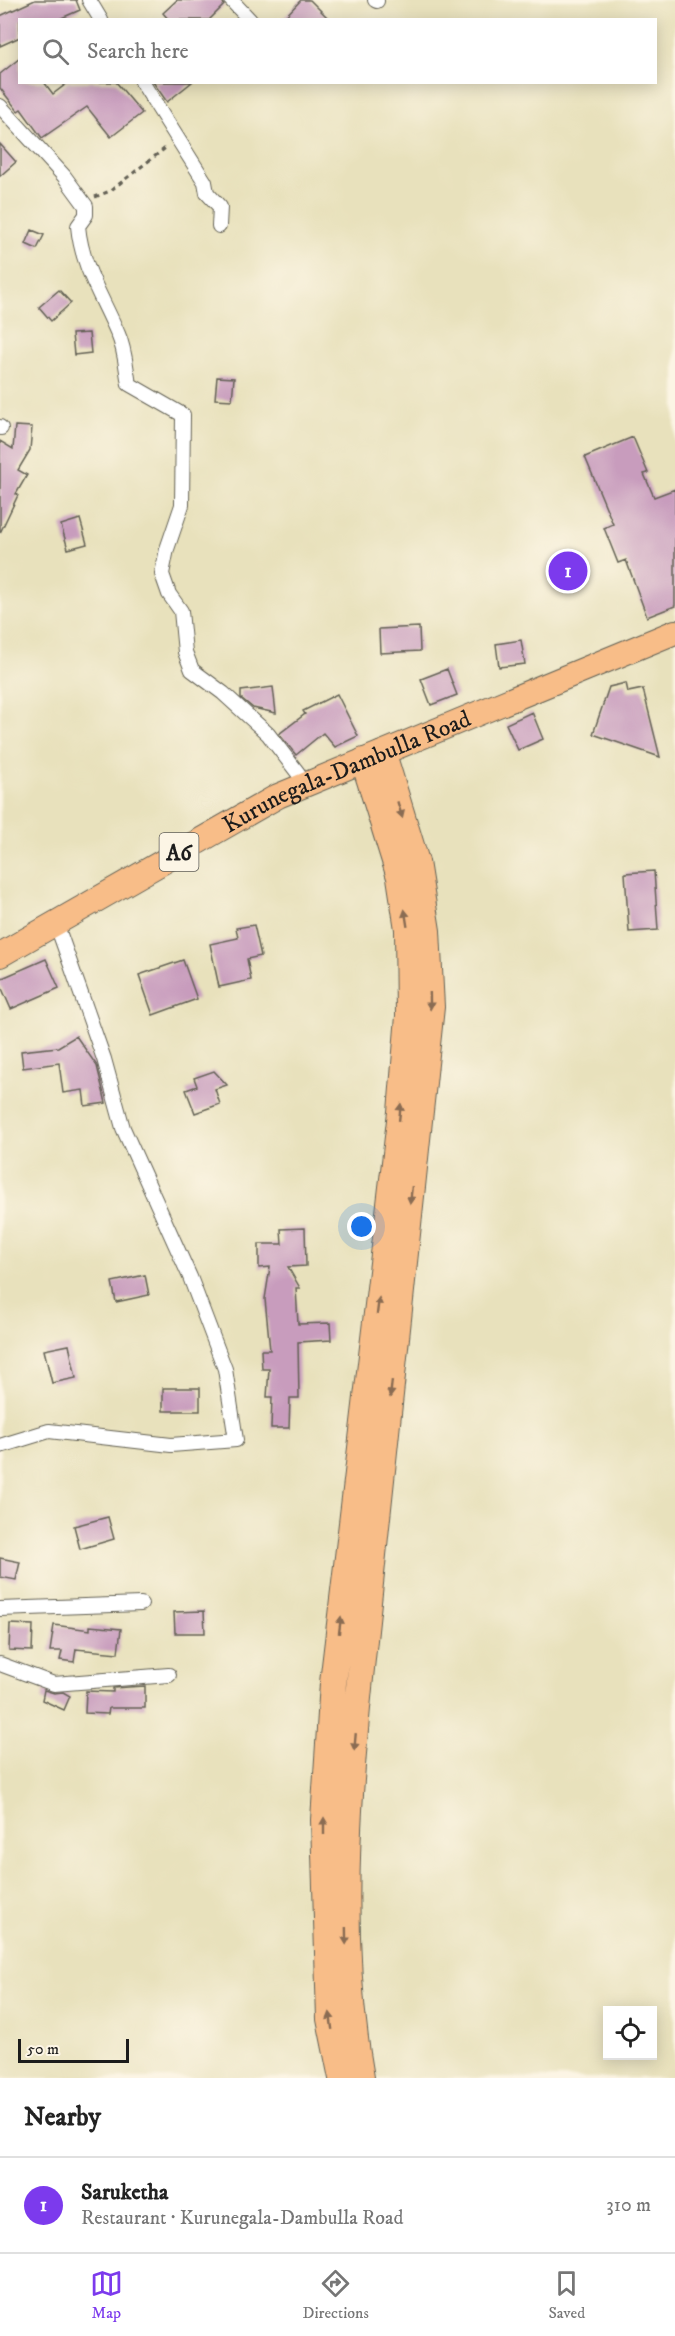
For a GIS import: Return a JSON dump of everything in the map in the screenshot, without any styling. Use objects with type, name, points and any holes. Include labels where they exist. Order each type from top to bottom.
[{"type":"highway","name":"Kurunegala-Dambulla Road","points":[[0,955],[278,796],[675,632]]},
{"type":"highway","points":[[342,2078],[330,2019],[324,1820],[333,1683],[400,1112],[409,1016],[408,929],[400,877],[374,757]]},
{"type":"highway","points":[[361,2078],[353,2033],[347,1947],[345,1868],[360,1683],[431,1007],[427,931],[416,862],[374,757]]},
{"type":"street","points":[[89,0],[100,18]]},
{"type":"street","points":[[231,0],[248,18]]},
{"type":"street","points":[[143,84],[205,182],[207,193],[220,207],[219,226]]},
{"type":"street","points":[[0,106],[64,176],[86,206],[86,215],[78,225],[80,242],[88,273],[120,336],[129,384],[183,415],[182,505],[167,549],[162,574],[169,594],[181,611],[185,652],[192,670],[223,693],[268,734],[298,773]]},
{"type":"street","points":[[0,1446],[49,1431],[171,1444],[236,1440],[225,1369],[190,1277],[123,1128],[104,1059],[56,923]]},
{"type":"street","points":[[0,1609],[141,1604]]},
{"type":"street","points":[[0,1664],[54,1684],[169,1675]]},
{"type":"path","points":[[83,202],[110,191],[158,155],[177,136]]},
{"type":"building","points":[[35,0],[76,0],[80,10],[62,18],[18,18],[18,38],[0,46],[0,16]]},
{"type":"building","points":[[177,0],[222,0],[224,5],[211,18],[167,18],[163,13]]},
{"type":"building","points":[[301,0],[310,0],[328,18],[284,18]]},
{"type":"building","points":[[18,60],[18,84],[46,84],[53,94],[66,84],[118,84],[142,113],[111,137],[87,107],[42,138],[21,109],[18,111],[0,88],[0,74]]},
{"type":"building","points":[[154,84],[190,84],[167,102]]},
{"type":"building","points":[[0,144],[16,162],[0,176]]},
{"type":"building","points":[[32,230],[44,235],[37,249],[26,244]]},
{"type":"building","points":[[59,290],[71,303],[51,321],[39,307]]},
{"type":"building","points":[[89,333],[91,353],[74,355],[72,334]]},
{"type":"building","points":[[217,377],[234,378],[232,400],[215,399]]},
{"type":"building","points":[[15,426],[32,427],[30,450],[18,470],[27,475],[16,494],[18,495],[0,533],[0,441],[13,449]]},
{"type":"building","points":[[633,437],[648,473],[644,474],[654,497],[675,489],[675,606],[647,617],[626,560],[618,563],[604,528],[613,524],[585,457]]},
{"type":"building","points":[[80,519],[87,544],[68,549],[61,525]]},
{"type":"building","points":[[419,627],[420,651],[380,653],[379,629]]},
{"type":"building","points":[[521,640],[525,664],[499,667],[496,644]]},
{"type":"building","points":[[447,669],[457,695],[431,705],[421,679]]},
{"type":"building","points":[[626,683],[628,692],[643,689],[660,757],[593,734],[609,687]]},
{"type":"building","points":[[273,687],[276,713],[253,708],[241,698],[241,691]]},
{"type":"building","points":[[337,694],[358,736],[335,747],[323,733],[296,755],[279,734],[305,714],[303,711]]},
{"type":"building","points":[[532,712],[543,739],[518,750],[506,724]]},
{"type":"building","points":[[654,871],[658,930],[629,932],[625,873]]},
{"type":"building","points":[[254,925],[261,956],[247,959],[251,980],[219,987],[210,944],[238,938],[236,928]]},
{"type":"building","points":[[46,959],[59,988],[11,1009],[0,979]]},
{"type":"building","points":[[183,960],[197,999],[153,1015],[139,975]]},
{"type":"building","points":[[76,1036],[97,1066],[106,1103],[85,1106],[83,1090],[63,1093],[59,1063],[23,1068],[21,1051],[58,1047]]},
{"type":"building","points":[[214,1071],[227,1085],[215,1089],[220,1104],[195,1113],[186,1090],[197,1086],[194,1078]]},
{"type":"building","points":[[305,1228],[306,1266],[288,1267],[300,1288],[296,1288],[298,1324],[330,1323],[331,1340],[298,1342],[299,1398],[290,1398],[289,1428],[271,1428],[272,1397],[267,1397],[269,1369],[262,1369],[261,1350],[270,1350],[265,1299],[270,1267],[259,1268],[259,1244],[282,1244],[281,1229]]},
{"type":"building","points":[[145,1275],[149,1295],[116,1302],[112,1282]]},
{"type":"building","points":[[69,1345],[76,1378],[52,1383],[44,1350]]},
{"type":"building","points":[[163,1388],[200,1388],[200,1411],[163,1411]]},
{"type":"building","points":[[108,1517],[114,1539],[80,1549],[74,1526]]},
{"type":"building","points":[[0,1558],[20,1562],[16,1580],[0,1577]]},
{"type":"building","points":[[204,1611],[205,1633],[175,1633],[174,1612]]},
{"type":"building","points":[[10,1624],[33,1625],[32,1651],[9,1650]]},
{"type":"building","points":[[54,1625],[90,1630],[90,1626],[121,1629],[118,1653],[76,1649],[74,1662],[60,1660],[62,1651],[50,1651]]},
{"type":"building","points":[[145,1686],[145,1708],[109,1708],[108,1714],[85,1713],[86,1691],[113,1692],[113,1688]]},
{"type":"building","points":[[44,1690],[54,1693],[63,1692],[70,1696],[64,1710],[42,1700]]},
{"type":"place","name":"Saruketha","points":[[568,571]]}]
